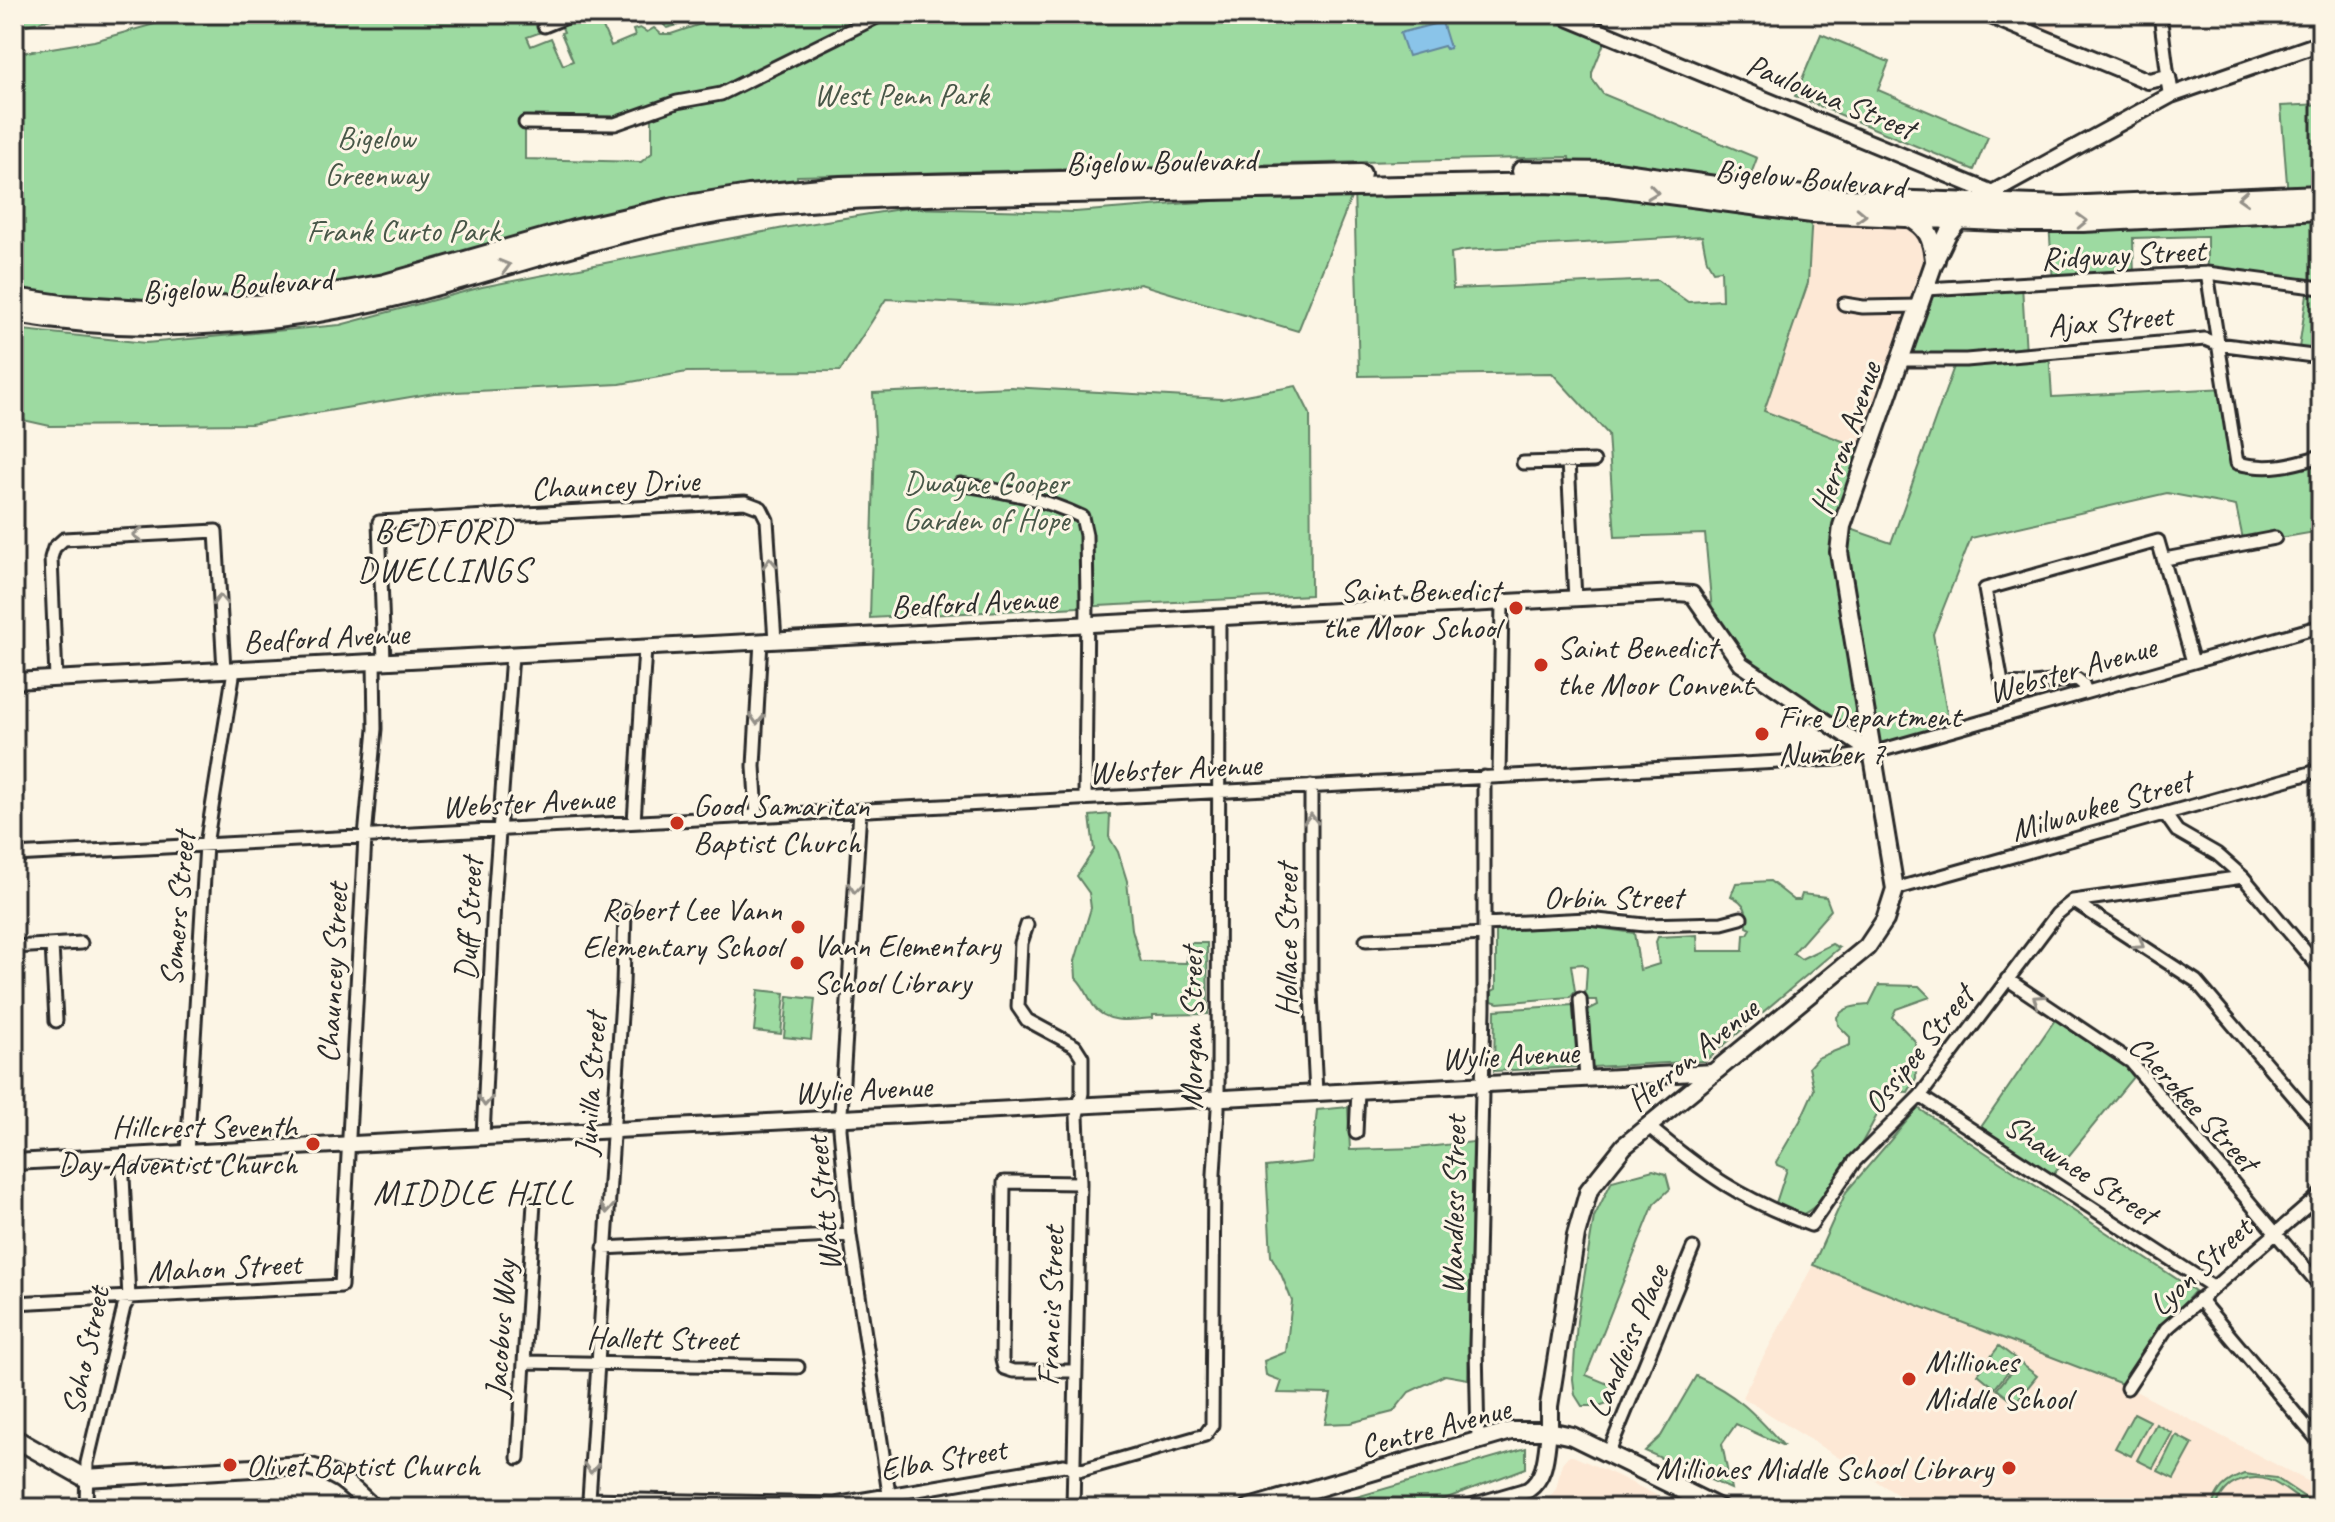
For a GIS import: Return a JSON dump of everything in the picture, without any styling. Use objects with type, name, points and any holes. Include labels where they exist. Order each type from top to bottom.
[{"type":"main road","name":"Bigelow Boulevard","points":[[14,298],[62,305],[145,310],[272,304],[385,284],[574,230],[675,207],[749,195],[882,184],[1565,171],[1642,175],[1798,196],[1984,198],[2074,206],[2321,195]]},
{"type":"main road","name":"Bigelow Boulevard","points":[[14,313],[95,323],[147,324],[286,317],[384,299],[597,238],[680,219],[770,206],[894,197],[1584,184],[1812,213],[1960,219],[2083,222],[2321,210]]},
{"type":"main road","name":"Herron Avenue","points":[[1549,1431],[1549,1406],[1576,1235],[1589,1190],[1624,1146],[1867,947],[1885,920],[1895,889],[1839,552],[1842,526],[1935,260],[1945,238],[1960,219],[1984,198]]},
{"type":"main road","points":[[1909,217],[1929,233],[1935,260]]},
{"type":"main road","name":"Centre Avenue","points":[[1249,1508],[1511,1431],[1549,1431],[1572,1436],[1719,1508]]},
{"type":"main road","points":[[14,1438],[85,1478],[302,1465],[329,1471],[352,1487],[373,1508]]},
{"type":"street","points":[[544,26],[574,14]]},
{"type":"street","points":[[525,123],[615,124],[677,102],[721,94],[883,14]]},
{"type":"street","name":"Paulowna Street","points":[[1563,14],[1984,198]]},
{"type":"street","points":[[1986,14],[2139,78],[2148,81],[2168,77]]},
{"type":"street","points":[[2160,14],[2171,95]]},
{"type":"street","name":"Herron Avenue","points":[[1984,198],[2171,95],[2321,43]]},
{"type":"street","points":[[2207,273],[2237,463],[2258,468],[2283,467],[2321,456]]},
{"type":"street","name":"Ridgway Street","points":[[1926,289],[2207,273],[2321,288]]},
{"type":"street","points":[[1844,304],[1863,307],[1920,306]]},
{"type":"street","name":"Ajax Street","points":[[1901,360],[1966,360],[2205,339],[2217,344],[2321,357]]},
{"type":"street","points":[[1568,461],[1575,599]]},
{"type":"street","points":[[1523,463],[1594,461]]},
{"type":"street","points":[[960,484],[1028,496],[1082,517],[1086,535],[1085,799]]},
{"type":"street","name":"Chauncey Drive","points":[[379,662],[379,522],[745,502],[761,508],[767,520],[768,641]]},
{"type":"street","name":"Somers Street","points":[[56,679],[51,558],[54,548],[64,539],[216,531],[229,670],[206,845],[187,1153]]},
{"type":"street","points":[[2165,559],[2275,538]]},
{"type":"street","points":[[2086,692],[2077,679],[2025,685],[2002,683],[1985,589],[2158,541],[2193,662]]},
{"type":"street","name":"Bedford Avenue","points":[[14,681],[1692,594],[1741,664],[1872,753]]},
{"type":"street","points":[[1499,776],[1502,604]]},
{"type":"street","name":"Morgan Street","points":[[1205,1435],[1212,1425],[1219,618]]},
{"type":"street","name":"Webster Avenue","points":[[14,855],[1836,759],[1872,753],[2321,626]]},
{"type":"street","points":[[757,816],[754,766],[768,641]]},
{"type":"street","points":[[634,822],[645,648]]},
{"type":"street","name":"Duff Street","points":[[483,1137],[498,830],[512,655]]},
{"type":"street","name":"Chauncey Street","points":[[341,1286],[365,837],[379,662]]},
{"type":"street","name":"Milwaukee Street","points":[[1895,889],[2321,770]]},
{"type":"street","name":"Wandless Street","points":[[1478,1442],[1476,1346],[1484,777]]},
{"type":"street","name":"Hollace Street","points":[[1311,786],[1311,992],[1316,1093]]},
{"type":"street","name":"Watt Street","points":[[860,810],[840,1119],[850,1235],[889,1494]]},
{"type":"street","points":[[2165,814],[2177,831],[2217,854],[2243,877],[2321,970]]},
{"type":"street","points":[[2070,903],[2243,877]]},
{"type":"street","points":[[2070,903],[2196,981],[2321,1128]]},
{"type":"street","name":"Ossipee Street","points":[[1648,1126],[1702,1171],[1736,1193],[1766,1209],[1811,1225],[1855,1161],[1920,1096],[2007,979],[2070,903]]},
{"type":"street","name":"Junilla Street","points":[[589,1499],[623,985],[625,911]]},
{"type":"street","name":"Orbin Street","points":[[1366,940],[1588,919],[1661,925],[1722,923],[1741,918]]},
{"type":"street","name":"Francis Street","points":[[1027,925],[1021,943],[1018,1007],[1027,1020],[1075,1046],[1082,1057],[1077,1116],[1080,1183],[1073,1508]]},
{"type":"street","points":[[14,947],[81,943]]},
{"type":"street","points":[[52,945],[56,1021]]},
{"type":"street","name":"Cherokee Street","points":[[2007,979],[2131,1062],[2321,1287]]},
{"type":"street","points":[[1580,999],[1586,1078]]},
{"type":"street","name":"Wylie Avenue","points":[[14,1162],[1714,1072]]},
{"type":"street","points":[[1356,1133],[1358,1091]]},
{"type":"street","name":"Shawnee Street","points":[[1920,1096],[2213,1287]]},
{"type":"street","name":"Soho Street","points":[[86,1508],[85,1478],[124,1307],[129,1298],[122,1157]]},
{"type":"street","points":[[1074,1371],[1013,1371],[1004,1368],[1004,1182],[1080,1183]]},
{"type":"street","name":"Lyon Street","points":[[2127,1388],[2166,1329],[2321,1194]]},
{"type":"street","name":"Jacobus Way","points":[[518,1458],[534,1203]]},
{"type":"street","points":[[604,1248],[850,1235]]},
{"type":"street","name":"Landleiss Place","points":[[1608,1454],[1693,1248]]},
{"type":"street","name":"Mahon Street","points":[[14,1303],[341,1286]]},
{"type":"street","points":[[2199,1299],[2321,1444]]},
{"type":"street","name":"Hallett Street","points":[[525,1362],[798,1367]]},
{"type":"street","points":[[1466,1508],[1528,1490],[1537,1484],[1544,1464],[1549,1431]]},
{"type":"street","name":"Elba Street","points":[[589,1499],[835,1504],[1064,1465],[1082,1470],[1205,1435]]},
{"type":"shaded area","points":[[1986,14],[2062,14],[2051,40]]},
{"type":"shaded area","points":[[1812,213],[1960,219],[1945,238],[1869,451],[1763,411],[1808,283]]},
{"type":"shaded area","points":[[1813,1265],[2122,1384],[2321,1488],[2321,1508],[1919,1508],[1742,1397]]},
{"type":"shaded area","points":[[1568,1456],[1616,1475],[1682,1508],[1532,1508],[1542,1505],[1556,1489],[1562,1463]]},
{"type":"green space","points":[[14,14],[72,14],[14,28]]},
{"type":"green space","points":[[190,14],[597,14],[611,46],[635,36],[633,30],[640,28],[647,32],[654,28],[661,34],[671,34],[731,14],[850,14],[856,27],[883,14],[1563,14],[1608,33],[1592,73],[1592,79],[1603,94],[1757,158],[1745,190],[1571,171],[1569,157],[797,176],[797,184],[415,270],[266,298],[156,303],[79,299],[14,291],[14,54],[94,41]],"holes":[[[561,25],[564,32],[561,33],[573,61],[563,65],[551,38],[531,46],[527,37]],[[652,110],[652,153],[641,162],[525,159],[525,123],[615,124]]]},
{"type":"green space","points":[[690,14],[720,14],[667,28],[663,24]]},
{"type":"green space","points":[[1821,34],[1889,62],[1878,90],[1988,137],[1974,170],[1795,96]]},
{"type":"green space","points":[[2321,104],[2321,195],[2288,196],[2281,106]]},
{"type":"green space","points":[[1543,183],[1812,213],[1808,283],[1764,411],[1869,451],[1842,526],[1891,543],[1956,361],[1901,360],[1926,289],[2022,285],[2026,353],[2049,351],[2052,397],[2226,388],[2238,463],[2258,468],[2321,456],[2321,531],[2244,544],[2236,506],[2167,493],[1971,538],[1933,634],[1950,731],[1872,753],[1756,676],[1713,622],[1705,534],[1615,537],[1608,434],[1552,373],[1359,376],[1354,187]],"holes":[[[1702,236],[1707,261],[1713,271],[1721,270],[1722,300],[1688,302],[1657,280],[1453,289],[1451,253]]]},
{"type":"green space","points":[[1351,198],[1298,331],[1140,284],[1019,306],[886,299],[840,371],[687,372],[620,384],[434,393],[251,424],[50,426],[14,418],[14,329],[146,343],[340,325],[482,287],[789,227],[906,208],[1075,212],[1226,200]]},
{"type":"green space","points":[[2321,210],[2321,357],[2298,355],[2308,287],[2207,273],[2207,236],[2133,238],[2134,278],[2053,283],[2049,222]]},
{"type":"green space","name":"Dwayne Cooper Garden of Hope","points":[[1296,386],[1310,414],[1311,595],[870,618],[875,438],[873,393],[1011,387],[1222,399]]},
{"type":"green space","points":[[1110,814],[1109,837],[1118,852],[1127,881],[1132,929],[1141,962],[1186,963],[1188,943],[1207,943],[1208,1014],[1153,1015],[1153,1018],[1128,1020],[1112,1018],[1098,1011],[1076,978],[1075,961],[1091,908],[1089,893],[1077,876],[1094,850],[1090,816]]},
{"type":"green space","points":[[1770,881],[1794,900],[1800,900],[1802,894],[1826,897],[1831,910],[1793,953],[1801,959],[1832,944],[1839,948],[1705,1061],[1592,1067],[1588,1010],[1598,1005],[1597,1000],[1585,1000],[1587,968],[1583,964],[1571,965],[1575,991],[1570,997],[1492,1001],[1492,991],[1496,989],[1496,931],[1585,926],[1634,933],[1640,970],[1659,964],[1658,937],[1697,935],[1698,951],[1743,951],[1744,935],[1751,929],[1747,927],[1745,908],[1731,896],[1736,883]]},
{"type":"green space","points":[[1879,985],[1919,986],[1930,997],[1896,1009],[1892,1017],[1915,1041],[1916,1078],[1908,1092],[1889,1091],[1838,1180],[1812,1209],[1799,1216],[1775,1206],[1787,1169],[1776,1162],[1814,1090],[1809,1067],[1817,1058],[1850,1045],[1850,1037],[1838,1025],[1837,1017],[1847,1009],[1869,1005]]},
{"type":"green space","points":[[758,990],[785,993],[781,1034],[754,1031]]},
{"type":"green space","points":[[788,996],[815,999],[811,1040],[784,1037]]},
{"type":"green space","points":[[1573,1005],[1577,1067],[1494,1071],[1495,1010]]},
{"type":"green space","points":[[2059,1014],[2138,1071],[2049,1180],[1977,1133]]},
{"type":"green space","points":[[1348,1107],[1350,1150],[1473,1142],[1468,1379],[1445,1375],[1409,1392],[1393,1412],[1350,1423],[1325,1424],[1331,1394],[1278,1393],[1282,1381],[1266,1375],[1264,1361],[1286,1352],[1292,1301],[1271,1256],[1266,1167],[1312,1162],[1317,1110]]},
{"type":"green space","points":[[1918,1108],[2195,1291],[2148,1344],[2122,1384],[1813,1265],[1846,1192]]},
{"type":"green space","points":[[1653,1170],[1666,1174],[1670,1189],[1654,1204],[1586,1375],[1613,1386],[1610,1402],[1599,1406],[1582,1406],[1575,1395],[1573,1379],[1577,1321],[1594,1217],[1612,1181]]},
{"type":"green space","points":[[1999,1346],[2017,1360],[1995,1388],[1978,1374]]},
{"type":"green space","points":[[2019,1362],[2037,1376],[2015,1403],[1997,1389]]},
{"type":"green space","points":[[1696,1376],[1723,1390],[1744,1406],[1784,1446],[1736,1424],[1722,1444],[1731,1489],[1645,1451],[1661,1436]]},
{"type":"green space","points":[[2134,1413],[2150,1421],[2131,1456],[2115,1448]]},
{"type":"green space","points":[[2156,1424],[2172,1433],[2153,1468],[2137,1460]]},
{"type":"green space","points":[[2176,1435],[2193,1444],[2174,1479],[2158,1471]]},
{"type":"green space","points":[[1526,1448],[1526,1468],[1421,1508],[1324,1508],[1325,1506]]},
{"type":"green space","points":[[2244,1474],[2276,1478],[2321,1508],[2303,1502],[2276,1483],[2254,1478],[2231,1485],[2216,1508],[2212,1508],[2223,1486]]},
{"type":"water","points":[[1442,22],[1450,48],[1444,46],[1408,56],[1400,33]]},
{"type":"place","name":"Saint Benedict the Moor School","points":[[1516,608]]},
{"type":"place","name":"Saint Benedict the Moor Convent","points":[[1541,665]]},
{"type":"place","name":"Fire Department Number 7","points":[[1762,734]]},
{"type":"place","name":"Good Samaritan Baptist Church","points":[[677,823]]},
{"type":"place","name":"Robert Lee Vann Elementary School","points":[[798,927]]},
{"type":"place","name":"Vann Elementary School Library","points":[[797,963]]},
{"type":"place","name":"Hillcrest Seventh Day Adventist Church","points":[[313,1144]]},
{"type":"place","name":"Milliones Middle School","points":[[1909,1379]]},
{"type":"place","name":"Olivet Baptist Church","points":[[230,1465]]},
{"type":"place","name":"Milliones Middle School Library","points":[[2009,1468]]},
{"type":"district","name":"BEDFORD DWELLINGS","points":[[444,550]]},
{"type":"district","name":"MIDDLE HILL","points":[[474,1192]]},
{"type":"park label","name":"West Penn Park","points":[[901,94]]},
{"type":"park label","name":"Bigelow Greenway","points":[[376,156]]},
{"type":"park label","name":"Frank Curto Park","points":[[403,230]]}]
